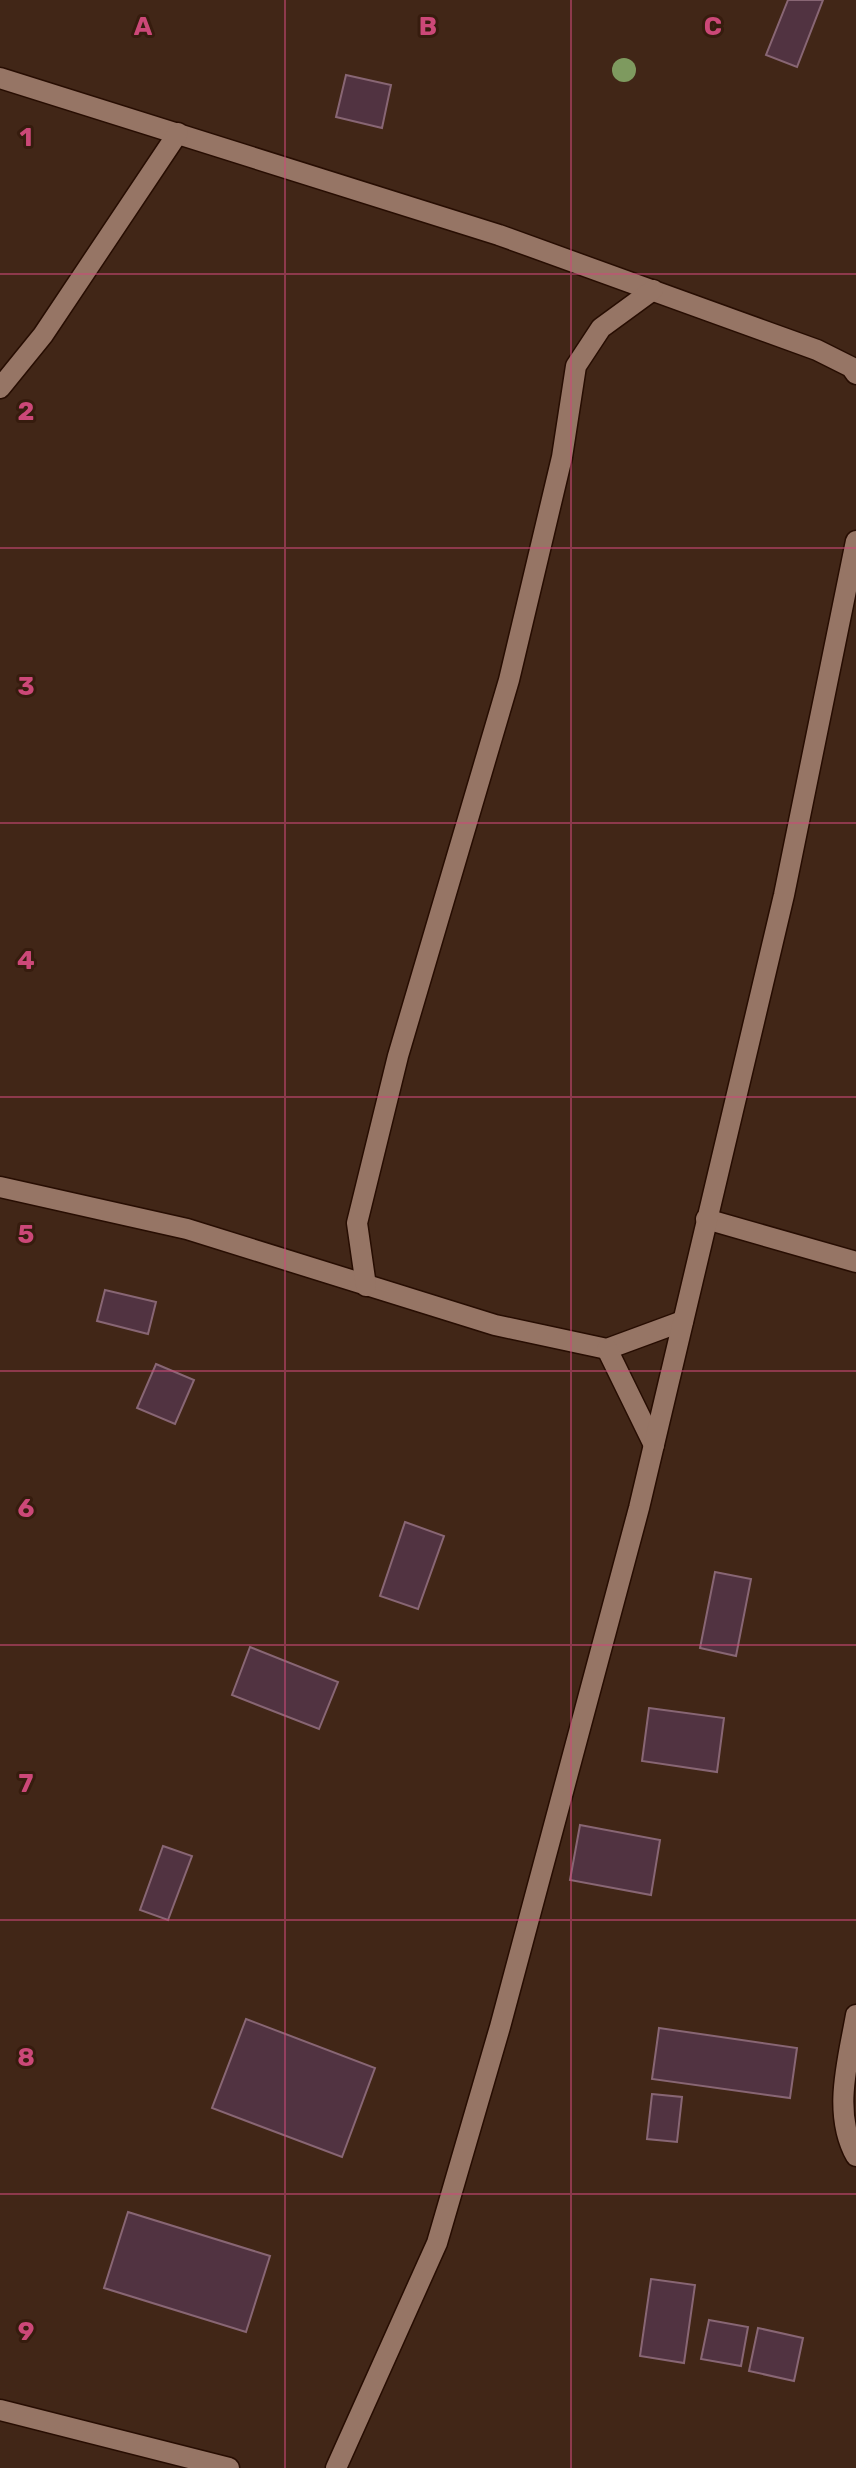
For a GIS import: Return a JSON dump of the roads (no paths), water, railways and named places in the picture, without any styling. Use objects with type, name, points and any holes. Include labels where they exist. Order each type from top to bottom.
[{"type":"street","points":[[0,78],[499,235],[817,350],[851,367],[856,374]]},
{"type":"street","points":[[0,388],[43,335],[178,133]]},
{"type":"street","points":[[366,1286],[357,1223],[398,1056],[509,680],[562,457],[576,366],[601,328],[653,290]]},
{"type":"street","points":[[336,2468],[437,2243],[500,2027],[654,1445],[784,895],[856,541]]},
{"type":"street","points":[[0,1187],[187,1229],[495,1325],[607,1349],[683,1321]]},
{"type":"street","points":[[706,1219],[856,1262]]},
{"type":"street","points":[[607,1349],[654,1445]]},
{"type":"street","points":[[856,2015],[844,2089],[845,2136],[856,2156]]},
{"type":"street","points":[[0,2410],[229,2468]]}]
